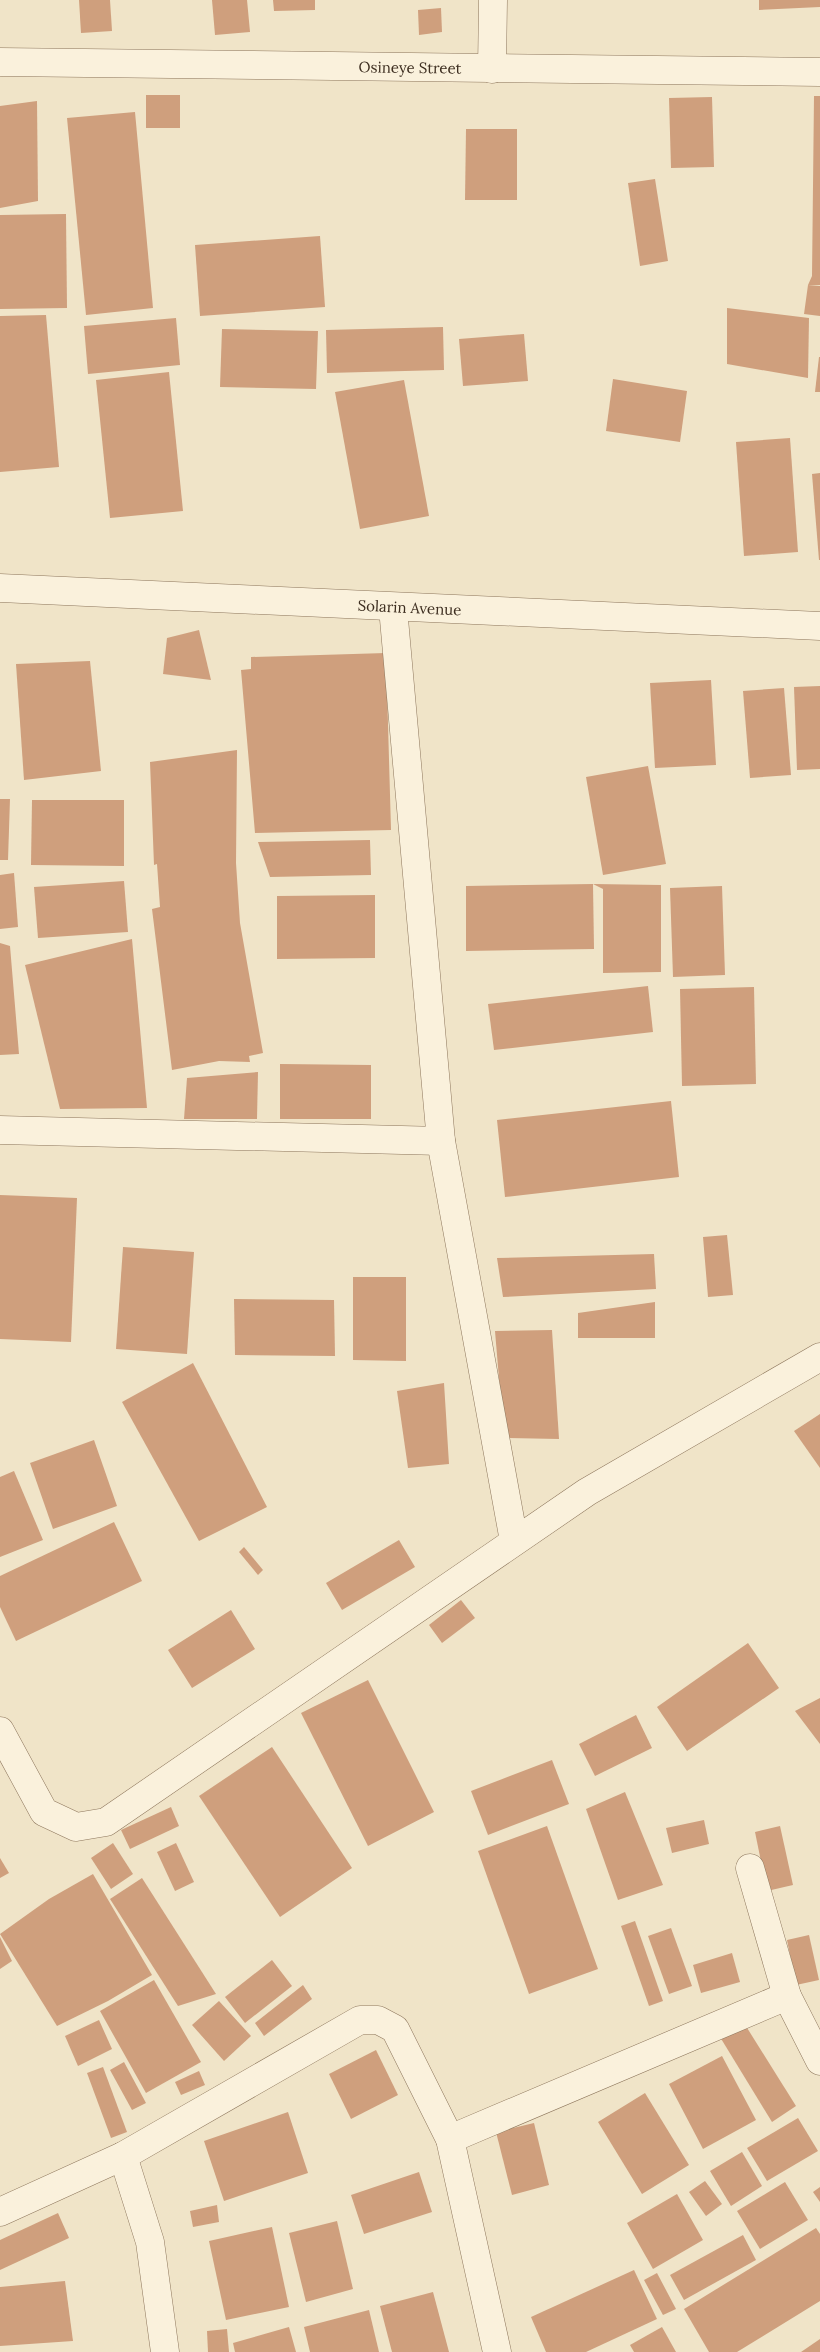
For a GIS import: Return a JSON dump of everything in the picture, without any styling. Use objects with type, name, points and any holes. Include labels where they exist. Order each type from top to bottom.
[{"type":"street","points":[[492,69],[493,0]]},
{"type":"street","name":"Osineye Street","points":[[0,62],[820,72]]},
{"type":"street","name":"Solarin Avenue","points":[[0,588],[394,608],[820,626]]},
{"type":"street","points":[[394,608],[441,1141],[514,1541]]},
{"type":"street","points":[[0,1130],[441,1141]]},
{"type":"street","points":[[0,1731],[44,1812],[76,1827],[106,1822],[587,1492],[820,1357]]},
{"type":"street","points":[[750,1868],[787,1996],[820,2061]]},
{"type":"street","points":[[450,2140],[787,1996]]},
{"type":"street","points":[[0,2212],[123,2156],[360,2020],[378,2020],[395,2029],[450,2140],[497,2352]]},
{"type":"street","points":[[123,2156],[150,2242],[165,2352]]},
{"type":"building","points":[[79,0],[110,0],[112,31],[81,33]]},
{"type":"building","points":[[212,0],[247,0],[250,32],[215,35]]},
{"type":"building","points":[[273,0],[315,0],[315,10],[274,11]]},
{"type":"building","points":[[759,0],[820,0],[820,7],[759,10]]},
{"type":"building","points":[[441,8],[442,32],[419,35],[418,10]]},
{"type":"building","points":[[146,95],[180,95],[180,128],[146,128]]},
{"type":"building","points":[[814,96],[820,96],[820,285],[808,285],[812,276]]},
{"type":"building","points":[[712,97],[714,167],[671,168],[669,98]]},
{"type":"building","points":[[37,101],[38,201],[0,208],[0,106]]},
{"type":"building","points":[[135,112],[153,308],[86,315],[67,118]]},
{"type":"building","points":[[466,129],[517,129],[517,200],[465,200]]},
{"type":"building","points":[[655,179],[668,261],[640,266],[628,183]]},
{"type":"building","points":[[66,214],[67,308],[0,309],[0,215]]},
{"type":"building","points":[[320,236],[325,307],[200,316],[195,245]]},
{"type":"building","points":[[808,285],[820,286],[820,316],[804,314]]},
{"type":"building","points":[[727,308],[809,318],[808,378],[727,364]]},
{"type":"building","points":[[46,315],[59,467],[0,472],[0,316]]},
{"type":"building","points":[[176,318],[180,365],[88,374],[84,326]]},
{"type":"building","points":[[443,327],[444,370],[327,373],[326,330]]},
{"type":"building","points":[[222,329],[318,331],[316,389],[220,387]]},
{"type":"building","points":[[524,334],[528,381],[463,386],[459,339]]},
{"type":"building","points":[[819,357],[820,392],[815,392]]},
{"type":"building","points":[[169,372],[183,511],[110,518],[96,380]]},
{"type":"building","points":[[613,379],[687,391],[680,442],[606,431]]},
{"type":"building","points":[[404,380],[429,516],[360,529],[335,392]]},
{"type":"building","points":[[790,438],[798,552],[744,556],[736,442]]},
{"type":"building","points":[[820,473],[820,560],[819,560],[812,474]]},
{"type":"building","points":[[199,630],[211,680],[163,674],[167,638]]},
{"type":"building","points":[[386,653],[391,830],[255,833],[241,670],[251,669],[251,657]]},
{"type":"building","points":[[90,661],[101,771],[24,780],[16,664]]},
{"type":"building","points":[[711,680],[716,765],[655,768],[650,683]]},
{"type":"building","points":[[820,686],[820,769],[797,770],[794,687]]},
{"type":"building","points":[[784,688],[791,775],[750,778],[743,691]]},
{"type":"building","points":[[237,750],[236,863],[240,923],[263,1053],[249,1056],[250,1062],[219,1061],[172,1070],[152,909],[160,907],[157,864],[154,865],[150,762]]},
{"type":"building","points":[[648,766],[666,864],[603,875],[586,777]]},
{"type":"building","points":[[0,799],[10,799],[8,860],[0,860]]},
{"type":"building","points":[[32,800],[124,800],[124,866],[31,865]]},
{"type":"building","points":[[370,840],[371,875],[270,877],[258,842]]},
{"type":"building","points":[[14,873],[18,927],[0,929],[0,875]]},
{"type":"building","points":[[124,881],[128,932],[38,938],[34,887]]},
{"type":"building","points":[[593,884],[594,949],[466,951],[466,886]]},
{"type":"building","points":[[593,884],[661,885],[661,972],[603,973],[603,889]]},
{"type":"building","points":[[722,886],[725,975],[673,977],[670,888]]},
{"type":"building","points":[[375,895],[375,958],[277,959],[277,896]]},
{"type":"building","points":[[132,939],[147,1108],[60,1109],[25,965]]},
{"type":"building","points":[[0,943],[10,946],[19,1054],[0,1055]]},
{"type":"building","points":[[648,986],[653,1032],[494,1050],[488,1004]]},
{"type":"building","points":[[754,987],[756,1084],[682,1086],[680,989]]},
{"type":"building","points":[[280,1064],[371,1065],[371,1119],[280,1119]]},
{"type":"building","points":[[258,1072],[257,1119],[184,1119],[187,1078]]},
{"type":"building","points":[[671,1101],[679,1177],[505,1197],[497,1120]]},
{"type":"building","points":[[0,1195],[77,1198],[71,1342],[0,1339]]},
{"type":"building","points":[[727,1235],[733,1295],[708,1297],[703,1237]]},
{"type":"building","points":[[123,1247],[194,1252],[187,1354],[116,1349]]},
{"type":"building","points":[[654,1254],[656,1289],[503,1297],[497,1258]]},
{"type":"building","points":[[353,1277],[406,1277],[406,1361],[353,1360]]},
{"type":"building","points":[[234,1299],[334,1300],[335,1356],[235,1355]]},
{"type":"building","points":[[655,1302],[655,1338],[578,1338],[578,1313]]},
{"type":"building","points":[[552,1330],[559,1439],[504,1438],[495,1331]]},
{"type":"building","points":[[193,1363],[267,1507],[199,1541],[122,1402]]},
{"type":"building","points":[[444,1383],[449,1464],[408,1468],[397,1391]]},
{"type":"building","points":[[820,1414],[820,1468],[794,1431]]},
{"type":"building","points":[[94,1440],[117,1506],[53,1529],[30,1463]]},
{"type":"building","points":[[14,1471],[43,1540],[0,1557],[0,1477]]},
{"type":"building","points":[[114,1522],[142,1581],[16,1641],[0,1607],[0,1576]]},
{"type":"building","points":[[399,1540],[415,1567],[342,1610],[326,1583]]},
{"type":"building","points":[[244,1547],[263,1570],[258,1575],[239,1552]]},
{"type":"building","points":[[461,1600],[475,1618],[442,1643],[429,1625]]},
{"type":"building","points":[[231,1610],[255,1649],[192,1688],[168,1650]]},
{"type":"building","points":[[748,1643],[779,1688],[687,1751],[657,1707]]},
{"type":"building","points":[[368,1680],[434,1812],[368,1846],[301,1713]]},
{"type":"building","points":[[820,1698],[820,1744],[795,1711]]},
{"type":"building","points":[[636,1715],[652,1748],[595,1776],[579,1744]]},
{"type":"building","points":[[272,1747],[352,1868],[280,1917],[199,1796]]},
{"type":"building","points":[[552,1760],[569,1804],[488,1835],[471,1791]]},
{"type":"building","points":[[625,1792],[663,1885],[618,1900],[586,1809]]},
{"type":"building","points":[[171,1807],[179,1826],[130,1849],[121,1830]]},
{"type":"building","points":[[704,1820],[709,1844],[672,1853],[666,1828]]},
{"type":"building","points":[[547,1826],[598,1969],[529,1994],[478,1851]]},
{"type":"building","points":[[780,1826],[793,1885],[767,1891],[755,1832]]},
{"type":"building","points":[[113,1843],[133,1874],[111,1889],[91,1858]]},
{"type":"building","points":[[176,1843],[194,1882],[175,1891],[157,1852]]},
{"type":"building","points":[[0,1858],[9,1873],[0,1878]]},
{"type":"building","points":[[93,1874],[152,1975],[108,2001],[57,2026],[0,1934],[49,1899]]},
{"type":"building","points":[[142,1878],[216,1994],[178,2006],[110,1899]]},
{"type":"building","points":[[635,1921],[663,2001],[649,2006],[621,1926]]},
{"type":"building","points":[[671,1928],[692,1986],[669,1994],[648,1936]]},
{"type":"building","points":[[809,1935],[819,1980],[796,1985],[787,1940]]},
{"type":"building","points":[[0,1937],[12,1961],[0,1969]]},
{"type":"building","points":[[732,1953],[740,1982],[701,1993],[693,1965]]},
{"type":"building","points":[[272,1960],[292,1986],[245,2023],[225,1997]]},
{"type":"building","points":[[154,1980],[201,2062],[146,2093],[100,2011]]},
{"type":"building","points":[[303,1985],[312,1999],[264,2036],[255,2023]]},
{"type":"building","points":[[219,2001],[251,2036],[224,2061],[192,2025]]},
{"type":"building","points":[[99,2020],[112,2049],[78,2066],[65,2036]]},
{"type":"building","points":[[744,2023],[796,2106],[772,2122],[720,2037]]},
{"type":"building","points":[[376,2050],[398,2095],[351,2119],[329,2074]]},
{"type":"building","points":[[722,2056],[756,2120],[703,2149],[669,2084]]},
{"type":"building","points":[[124,2062],[146,2103],[132,2110],[110,2070]]},
{"type":"building","points":[[103,2067],[127,2132],[111,2138],[87,2073]]},
{"type":"building","points":[[199,2071],[205,2085],[181,2095],[175,2082]]},
{"type":"building","points":[[645,2093],[689,2165],[642,2194],[598,2122]]},
{"type":"building","points":[[288,2112],[308,2173],[224,2201],[204,2141]]},
{"type":"building","points":[[798,2118],[818,2151],[767,2181],[747,2148]]},
{"type":"building","points":[[534,2123],[549,2185],[512,2195],[496,2132]]},
{"type":"building","points":[[742,2152],[762,2186],[731,2206],[710,2171]]},
{"type":"building","points":[[419,2172],[432,2212],[364,2234],[351,2195]]},
{"type":"building","points":[[705,2181],[722,2204],[706,2216],[689,2192]]},
{"type":"building","points":[[785,2182],[808,2220],[760,2249],[737,2211]]},
{"type":"building","points":[[820,2187],[820,2202],[813,2192]]},
{"type":"building","points":[[677,2194],[703,2240],[653,2269],[627,2223]]},
{"type":"building","points":[[217,2205],[219,2222],[193,2227],[190,2211]]},
{"type":"building","points":[[58,2213],[69,2238],[0,2270],[0,2240]]},
{"type":"building","points":[[337,2221],[353,2289],[306,2302],[289,2233]]},
{"type":"building","points":[[272,2227],[289,2307],[226,2320],[209,2241]]},
{"type":"building","points":[[816,2228],[820,2234],[820,2301],[737,2352],[709,2352],[684,2309]]},
{"type":"building","points":[[743,2235],[756,2260],[684,2300],[670,2275]]},
{"type":"building","points":[[634,2270],[657,2319],[586,2352],[546,2352],[531,2317]]},
{"type":"building","points":[[657,2273],[676,2309],[663,2315],[644,2280]]},
{"type":"building","points":[[65,2281],[73,2341],[0,2346],[0,2287]]},
{"type":"building","points":[[433,2292],[449,2352],[392,2352],[380,2306]]},
{"type":"building","points":[[369,2310],[379,2352],[310,2352],[304,2327]]},
{"type":"building","points":[[289,2327],[296,2352],[235,2352],[233,2343]]},
{"type":"building","points":[[662,2327],[676,2352],[634,2352],[630,2345]]},
{"type":"building","points":[[227,2329],[229,2352],[208,2352],[207,2331]]},
{"type":"building","points":[[820,2339],[820,2352],[801,2352]]}]
